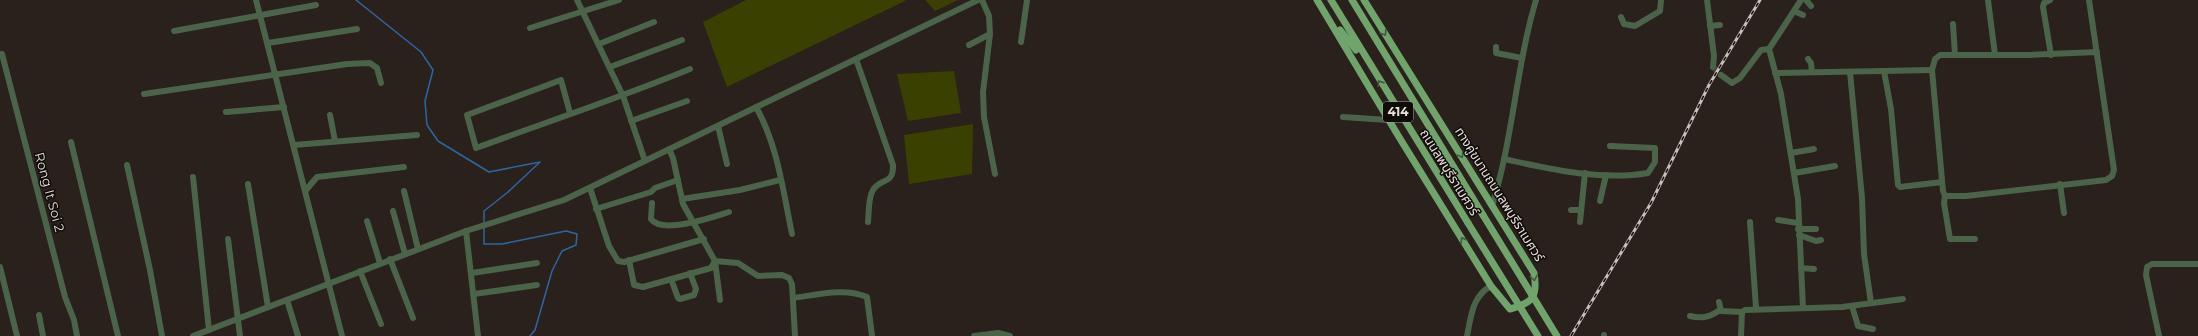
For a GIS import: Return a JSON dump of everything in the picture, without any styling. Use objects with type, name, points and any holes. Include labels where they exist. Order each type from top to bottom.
[{"type":"main road","name":"ทางคู่ขนานถนนลพบุรีราเมศวร์","points":[[1318,0],[1388,120],[1491,286],[1510,309],[1526,305],[1535,292],[1536,284],[1534,273],[1364,0]]},
{"type":"main road","name":"ถนนลพบุรีราเมศวร์","points":[[1331,0],[1371,68],[1538,336]]},
{"type":"main road","name":"ถนนลพบุรีราเมศวร์","points":[[1352,0],[1557,336]]},
{"type":"main road","points":[[1360,0],[1386,56]]},
{"type":"main road","points":[[1325,12],[1371,68]]},
{"type":"street","points":[[256,0],[306,190],[342,336]]},
{"type":"street","points":[[577,0],[623,96],[645,161]]},
{"type":"street","points":[[530,28],[582,13],[619,0]]},
{"type":"street","points":[[193,336],[288,300],[328,282],[466,231],[564,200],[978,0]]},
{"type":"street","points":[[982,0],[989,16],[990,34],[983,92],[984,117],[995,174]]},
{"type":"street","points":[[1021,42],[1027,0]]},
{"type":"street","points":[[1492,206],[1504,159],[1522,58],[1536,0]]},
{"type":"street","points":[[1621,17],[1624,24],[1635,26],[1660,11],[1662,0]]},
{"type":"street","points":[[1707,0],[1713,67]]},
{"type":"street","points":[[1801,0],[1770,49],[1781,94],[1798,199],[1798,229],[1803,308]]},
{"type":"street","points":[[1806,0],[1811,6]]},
{"type":"street","points":[[1988,0],[1995,55]]},
{"type":"street","points":[[2050,0],[2044,4],[2043,7],[2051,54]]},
{"type":"street","points":[[1945,196],[1966,196],[2060,184],[2106,180],[2112,176],[2114,170],[2089,0]]},
{"type":"street","points":[[174,30],[316,5]]},
{"type":"street","points":[[1794,11],[1803,15]]},
{"type":"street","points":[[599,44],[654,22]]},
{"type":"street","points":[[1953,24],[1955,55]]},
{"type":"street","points":[[1710,26],[1720,25]]},
{"type":"street","points":[[268,43],[357,29]]},
{"type":"street","points":[[969,45],[990,34]]},
{"type":"street","points":[[610,67],[682,40]]},
{"type":"street","points":[[1496,47],[1496,52],[1522,58]]},
{"type":"street","points":[[1721,75],[1732,83],[1740,78],[1761,50],[1770,49]]},
{"type":"street","points":[[1975,239],[1950,239],[1944,203],[1945,196],[1942,182],[1932,70],[1935,59],[1940,55],[2097,52]]},
{"type":"street","name":"Rong It Soi 2","points":[[2,54],[65,297],[74,320],[77,336]]},
{"type":"street","points":[[856,59],[893,165],[893,172],[889,180],[873,189],[870,195],[868,222]]},
{"type":"street","points":[[1808,59],[1811,63],[1812,72]]},
{"type":"street","points":[[144,94],[276,76],[347,64],[370,63],[377,68],[380,83]]},
{"type":"street","points":[[570,113],[561,80],[467,115],[476,148],[570,113],[623,96],[690,69]]},
{"type":"street","points":[[1775,73],[1932,70]]},
{"type":"street","points":[[1884,71],[1891,109],[1898,185],[1900,187],[1942,182]]},
{"type":"street","points":[[1850,72],[1862,198],[1864,254],[1871,303]]},
{"type":"street","points":[[631,121],[687,101]]},
{"type":"street","points":[[226,112],[284,107]]},
{"type":"street","points":[[756,108],[770,136],[792,234]]},
{"type":"street","points":[[330,115],[335,141]]},
{"type":"street","points":[[1343,117],[1388,120]]},
{"type":"street","points":[[718,126],[727,164]]},
{"type":"street","points":[[294,145],[417,136]]},
{"type":"street","points":[[71,142],[118,336]]},
{"type":"street","points":[[1504,159],[1545,168],[1606,175],[1648,173],[1655,162],[1655,148],[1610,146]]},
{"type":"street","points":[[1791,153],[1814,149]]},
{"type":"street","points":[[669,150],[682,199],[715,261],[720,300]]},
{"type":"street","points":[[127,165],[162,336]]},
{"type":"street","points":[[1794,173],[1835,166]]},
{"type":"street","points":[[306,190],[317,177],[404,167]]},
{"type":"street","points":[[1580,222],[1585,173]]},
{"type":"street","points":[[1600,201],[1606,175]]},
{"type":"street","points":[[193,177],[209,330]]},
{"type":"street","points":[[596,209],[651,192],[655,188],[678,180]]},
{"type":"street","points":[[682,199],[740,190],[780,180]]},
{"type":"street","points":[[248,184],[268,307]]},
{"type":"street","points":[[2060,184],[2064,213]]},
{"type":"street","points":[[590,188],[609,246],[616,260],[621,262],[704,239]]},
{"type":"street","points":[[404,191],[418,249]]},
{"type":"street","points":[[652,203],[651,219],[657,224],[671,226],[695,222],[729,212]]},
{"type":"street","points":[[1571,210],[1582,210]]},
{"type":"street","points":[[393,211],[405,254]]},
{"type":"street","points":[[1778,220],[1798,229],[1816,241],[1821,240]]},
{"type":"street","points":[[367,221],[380,263]]},
{"type":"street","points":[[1750,222],[1756,308]]},
{"type":"street","points":[[1798,229],[1816,229]]},
{"type":"street","points":[[466,231],[478,336]]},
{"type":"street","points":[[228,239],[240,336]]},
{"type":"street","points":[[390,259],[413,318]]},
{"type":"street","points":[[629,260],[632,279],[636,286],[648,286],[711,268],[715,261]]},
{"type":"street","points":[[715,261],[738,263],[758,276],[782,275],[789,278],[792,284],[795,336]]},
{"type":"street","points":[[472,273],[537,263]]},
{"type":"street","points":[[2159,336],[2146,275],[2147,266],[2152,264],[2198,264]]},
{"type":"street","points":[[0,267],[17,336]]},
{"type":"street","points":[[1801,268],[1814,269]]},
{"type":"street","points":[[360,271],[381,324]]},
{"type":"street","points":[[671,279],[678,298],[680,299],[692,296],[694,295],[696,289],[690,273]]},
{"type":"street","points":[[474,294],[538,285]]},
{"type":"street","points":[[1467,336],[1477,298],[1483,290],[1491,286]]},
{"type":"street","points":[[793,298],[840,292],[860,294],[867,297],[872,336]]},
{"type":"street","points":[[1690,316],[1703,318],[1713,315],[1720,310],[1742,312],[1756,308],[1852,306],[1903,299]]},
{"type":"street","points":[[288,300],[298,336]]},
{"type":"street","points":[[1719,302],[1720,310]]},
{"type":"street","points":[[1852,306],[1858,326],[1873,329]]},
{"type":"street","points":[[1741,336],[1742,312]]},
{"type":"street","points":[[39,315],[44,336]]},
{"type":"street","points":[[974,336],[998,332],[1010,336]]},
{"type":"green space","points":[[746,0],[905,1],[727,87],[703,22]]},
{"type":"green space","points":[[925,0],[958,0],[935,11]]},
{"type":"green space","points":[[954,71],[961,113],[908,121],[897,74]]},
{"type":"green space","points":[[973,124],[972,174],[909,184],[904,135]]},
{"type":"waterway","points":[[356,0],[421,52],[433,70],[425,101],[427,125],[438,141],[489,172],[540,162],[508,192],[484,211],[484,224]]},
{"type":"waterway","points":[[484,228],[484,244],[502,244],[566,231],[577,234],[576,245],[562,251],[552,271],[535,330],[530,336]]},
{"type":"tunnel","points":[[1713,67],[1721,75]]},
{"type":"railway","points":[[1571,336],[1651,203],[1709,85],[1760,0]]}]
